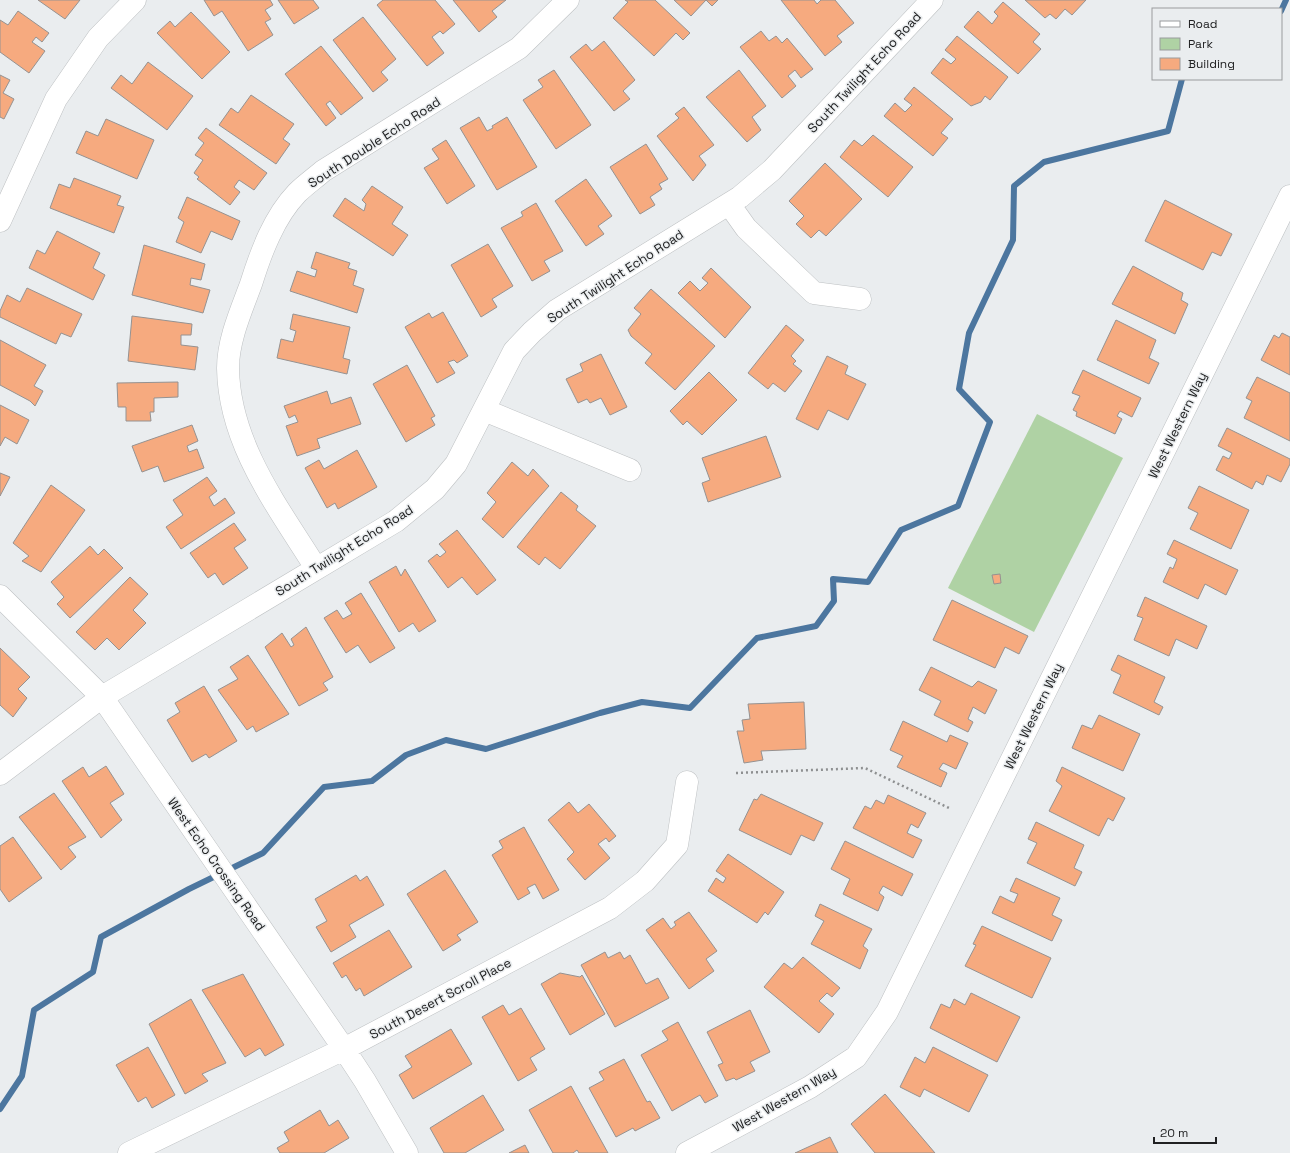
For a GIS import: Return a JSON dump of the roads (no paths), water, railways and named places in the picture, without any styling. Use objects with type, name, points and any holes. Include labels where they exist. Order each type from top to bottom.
[{"type":"street","points":[[0,221],[56,99],[98,38],[135,0]]},
{"type":"street","name":"South Double Echo Road","points":[[316,568],[266,488],[244,447],[232,402],[228,368],[233,336],[258,262],[280,216],[298,192],[323,172],[519,48],[568,0]]},
{"type":"street","name":"South Twilight Echo Road","points":[[0,774],[102,697],[396,521],[435,488],[456,464],[514,351],[532,332],[557,310],[740,197],[772,170],[932,0]]},
{"type":"street","name":"West Western Way","points":[[687,1153],[810,1087],[856,1057],[887,1012],[1290,196]]},
{"type":"street","points":[[729,204],[746,228],[814,293],[860,299]]},
{"type":"street","points":[[484,410],[630,470]]},
{"type":"street","name":"West Echo Crossing Road","points":[[0,596],[102,697],[344,1049],[365,1081],[407,1153]]},
{"type":"street","name":"South Desert Scroll Place","points":[[129,1153],[344,1049],[610,908],[645,881],[677,845],[687,782]]},
{"type":"waterway","points":[[1282,9],[1286,0]]},
{"type":"waterway","points":[[0,1109],[22,1076],[34,1010],[93,972],[101,937],[189,889],[263,853],[324,787],[372,781],[406,755],[446,740],[486,749],[600,713],[642,702],[690,708],[757,638],[816,626],[834,601],[833,579],[868,582],[901,530],[958,506],[990,422],[959,389],[969,333],[1013,240],[1014,186],[1044,162],[1168,131],[1182,80]]}]
